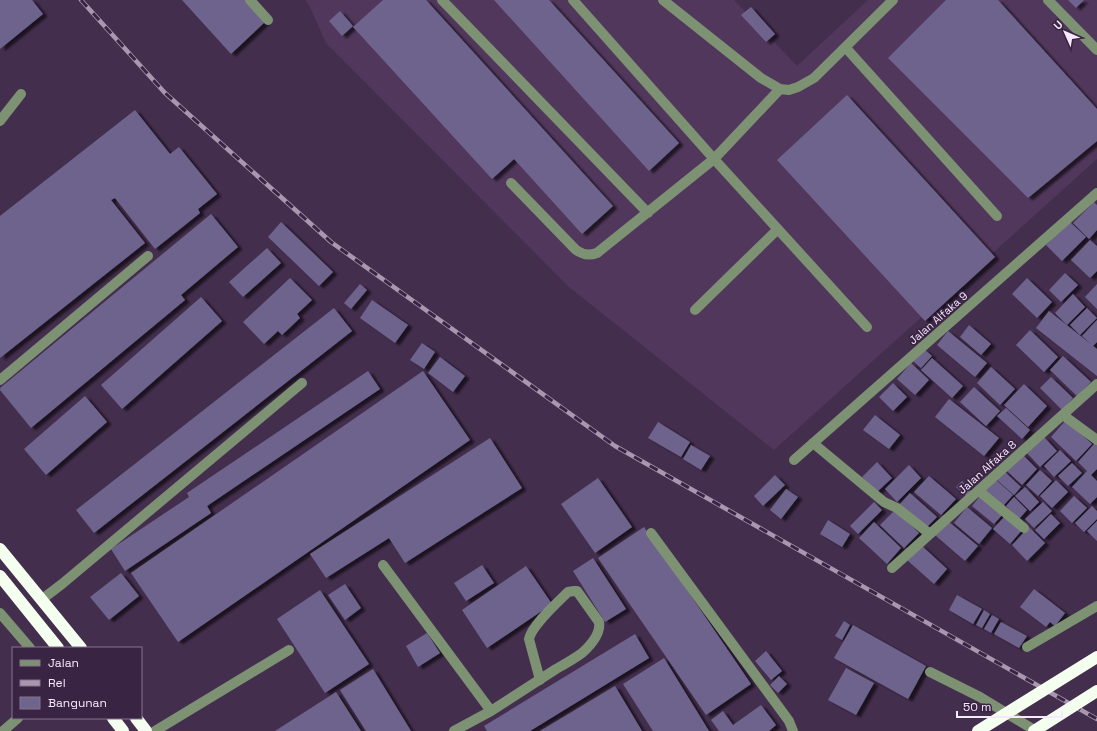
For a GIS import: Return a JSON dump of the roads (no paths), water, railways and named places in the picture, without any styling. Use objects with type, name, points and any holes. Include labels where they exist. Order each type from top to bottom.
[{"type":"highway","points":[[0,549],[80,647]]},
{"type":"highway","points":[[0,576],[57,647]]},
{"type":"highway","points":[[978,731],[1097,657]]},
{"type":"highway","points":[[1035,731],[1097,691]]},
{"type":"highway","points":[[114,719],[123,731]]},
{"type":"highway","points":[[137,719],[146,731]]},
{"type":"street","points":[[250,0],[268,20]]},
{"type":"street","points":[[442,0],[648,213]]},
{"type":"street","points":[[573,0],[714,159],[867,327]]},
{"type":"street","points":[[663,0],[761,78],[780,89],[789,90],[814,78],[893,0]]},
{"type":"street","points":[[1048,0],[1097,50]]},
{"type":"street","points":[[846,48],[997,216]]},
{"type":"street","points":[[511,183],[576,250],[585,255],[597,253],[714,159],[780,89]]},
{"type":"street","points":[[0,121],[21,94]]},
{"type":"street","name":"Jalan Alfaka 9","points":[[794,460],[1097,193]]},
{"type":"street","points":[[695,310],[778,229]]},
{"type":"street","points":[[0,380],[148,256]]},
{"type":"street","points":[[41,600],[302,383]]},
{"type":"street","name":"Jalan Alfaka 8","points":[[892,568],[1097,384]]},
{"type":"street","points":[[1063,415],[1097,440]]},
{"type":"street","points":[[813,443],[884,502],[897,508],[930,534]]},
{"type":"street","points":[[979,491],[1024,528]]},
{"type":"street","points":[[652,533],[789,722],[793,731]]},
{"type":"street","points":[[383,565],[491,711]]},
{"type":"street","points":[[454,731],[491,711],[540,680],[582,653],[594,640],[598,634],[600,626],[599,622],[577,591],[574,590],[568,592],[536,626],[530,635],[529,639],[540,680]]},
{"type":"street","points":[[1027,647],[1097,606]]},
{"type":"street","points":[[0,613],[29,647]]},
{"type":"street","points":[[155,731],[289,650]]},
{"type":"street","points":[[930,672],[980,697],[1035,731]]},
{"type":"street","points":[[3,731],[17,719]]},
{"type":"railway","points":[[81,0],[165,93],[331,242],[615,446],[1097,719]]}]
